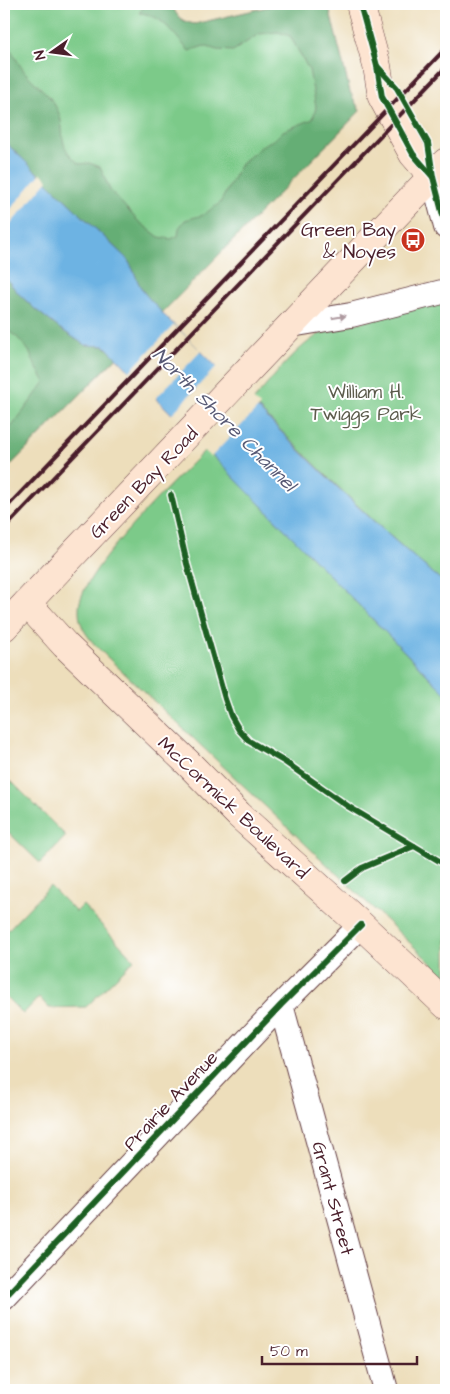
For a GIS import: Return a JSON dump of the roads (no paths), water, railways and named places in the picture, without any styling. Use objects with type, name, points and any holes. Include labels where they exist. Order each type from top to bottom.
[{"type":"main road","points":[[360,4],[377,66],[398,88],[428,143],[440,170]]},
{"type":"main road","name":"Green Bay Road","points":[[4,627],[440,170]]},
{"type":"main road","name":"McCormick Boulevard","points":[[27,603],[64,645],[189,764],[239,815],[362,925],[446,1005]]},
{"type":"street","points":[[440,170],[446,227]]},
{"type":"street","points":[[291,325],[351,315],[446,291]]},
{"type":"street","name":"Prairie Avenue","points":[[4,1298],[281,1005],[362,925]]},
{"type":"street","name":"Grant Street","points":[[281,1005],[386,1390]]},
{"type":"water","name":"North Shore Channel","points":[[4,141],[126,258],[141,288],[162,313],[372,520],[446,584],[446,694],[105,346],[85,345],[59,328],[19,294],[4,276]]},
{"type":"railway","points":[[4,510],[446,48]]},
{"type":"railway","points":[[4,529],[446,67]]},
{"type":"place","name":"Green Bay & Noyes","points":[[413,240]]},
{"type":"park label","name":"William H. Twiggs Park","points":[[366,402]]}]
